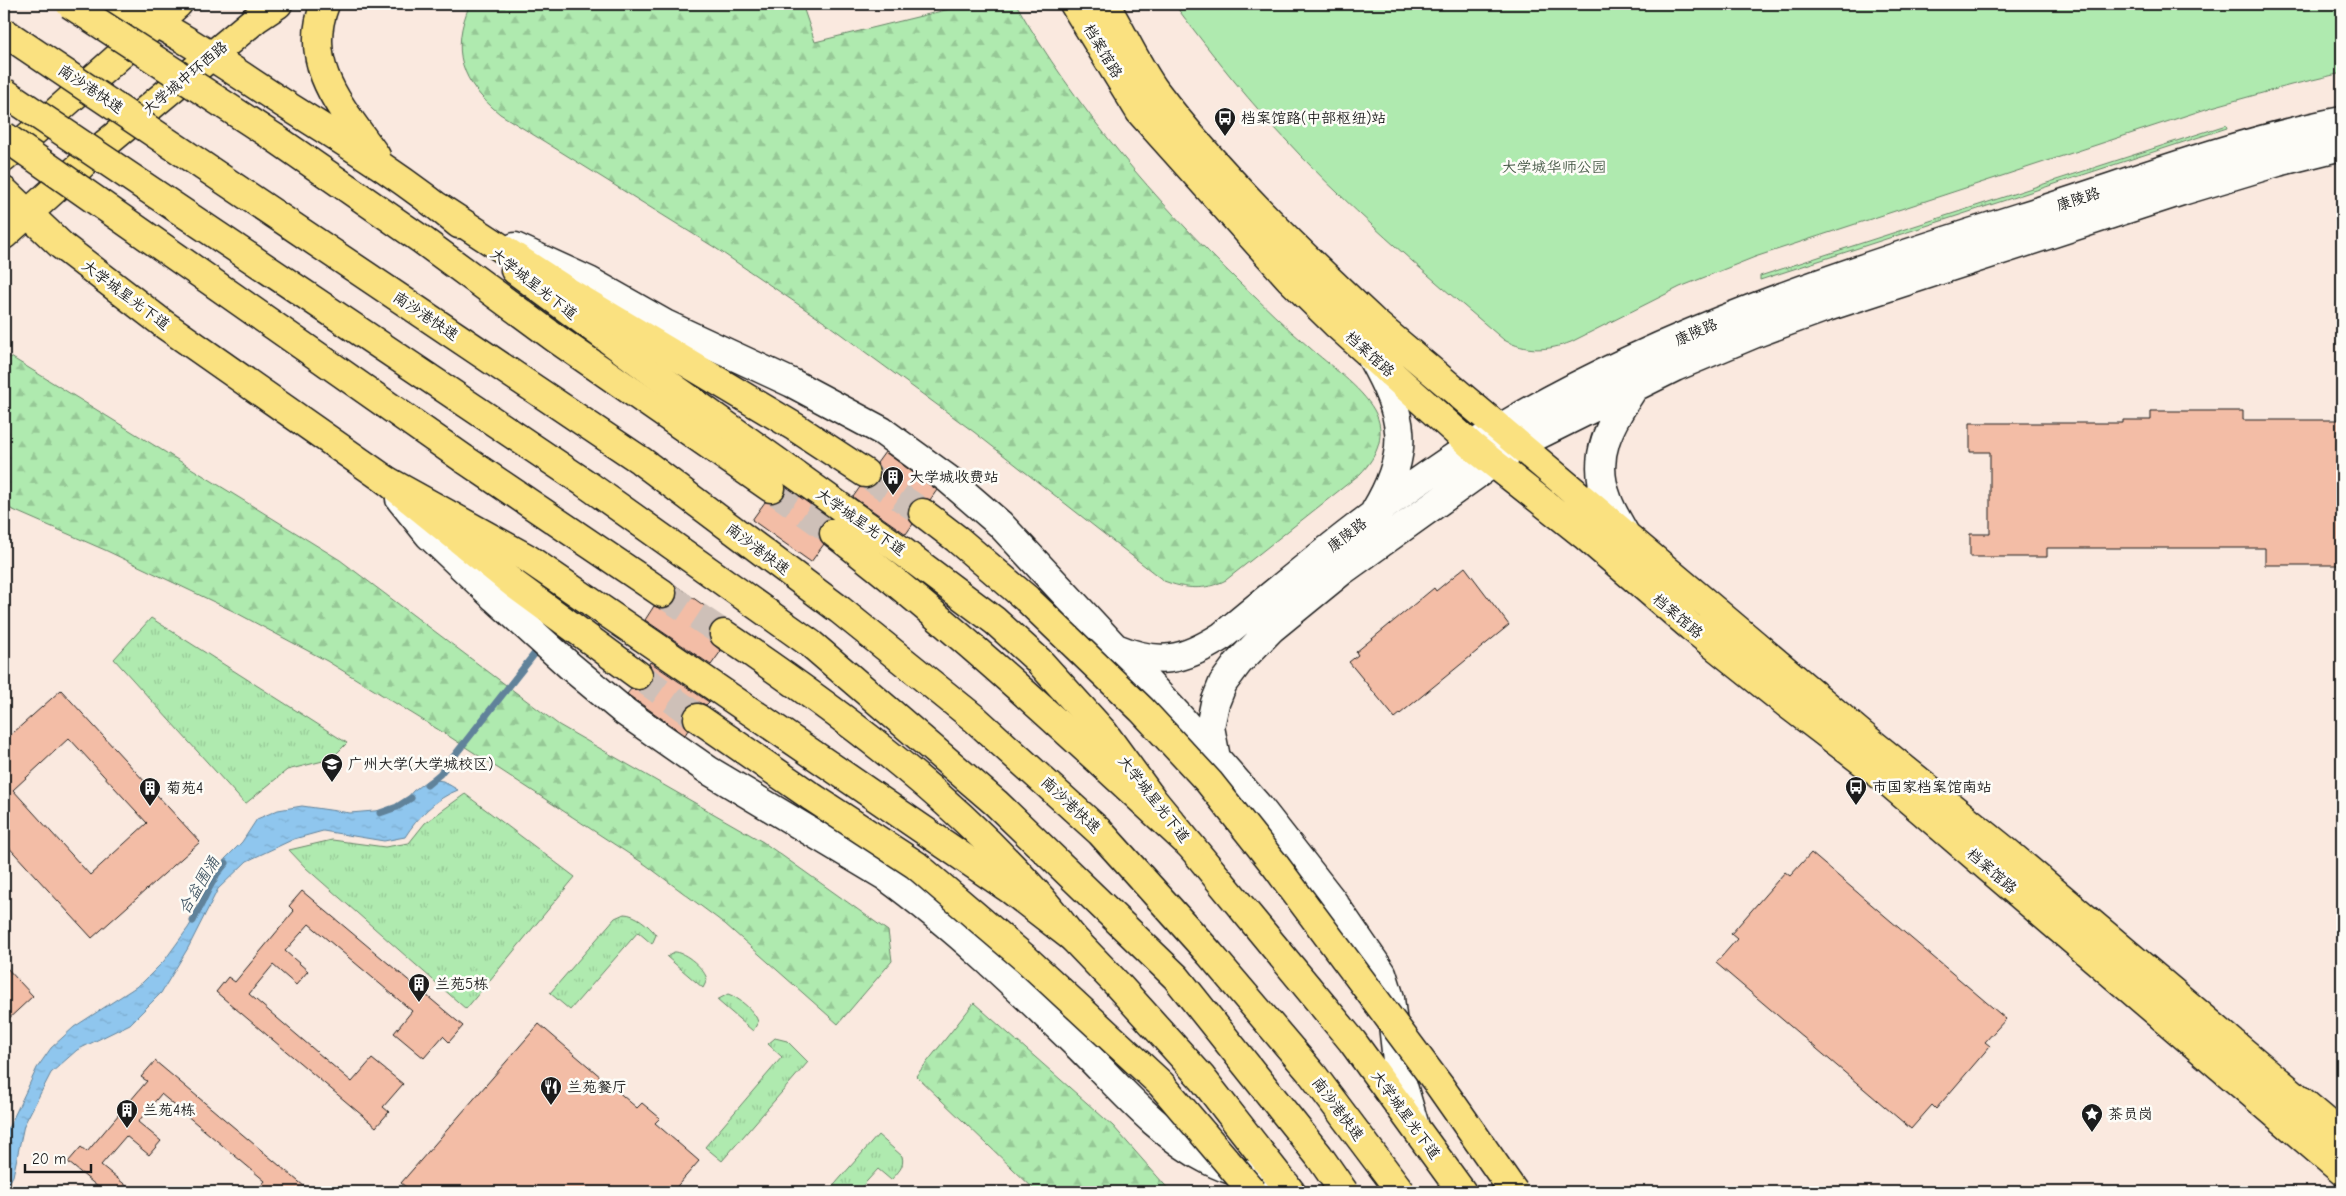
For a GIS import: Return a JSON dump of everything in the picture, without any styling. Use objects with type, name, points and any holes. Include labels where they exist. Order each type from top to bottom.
[{"type":"main road","points":[[70,4],[159,61],[350,190],[555,338],[771,488]]},
{"type":"main road","name":"大学城星光下道","points":[[120,4],[157,22],[212,56],[384,168],[440,208],[580,320],[898,548],[995,621],[1038,660],[1104,733],[1153,800],[1190,846],[1352,1041],[1414,1123],[1462,1192]]},
{"type":"main road","points":[[4,158],[178,4]]},
{"type":"main road","name":"大学城中环西路","points":[[4,235],[27,212],[257,18],[278,4]]},
{"type":"main road","points":[[325,4],[319,19],[316,39],[318,58],[327,80],[343,109],[384,168]]},
{"type":"main road","name":"档案馆路","points":[[1074,4],[1140,112],[1289,278],[1369,354],[1482,454],[1584,535],[1713,644],[1879,774],[2342,1171]]},
{"type":"main road","name":"档案馆路","points":[[1105,4],[1156,91],[1211,156],[1328,279],[1375,323],[1862,735],[2006,851],[2342,1135]]},
{"type":"main road","name":"南沙港快速","points":[[4,32],[640,460],[840,610],[976,718],[1100,832],[1204,947],[1313,1075],[1401,1192]]},
{"type":"main road","points":[[4,92],[585,483],[811,644],[996,803],[1176,977],[1319,1156],[1344,1192]]},
{"type":"main road","points":[[4,136],[464,459],[662,593]]},
{"type":"main road","name":"大学城星光下道","points":[[4,191],[62,246],[164,325],[386,480],[527,558],[1011,890],[1073,938],[1202,1078],[1288,1189]]},
{"type":"main road","points":[[440,208],[567,291],[795,427],[865,473]]},
{"type":"main road","points":[[386,480],[514,584],[638,675]]},
{"type":"main road","points":[[923,513],[971,550],[1027,599],[1142,710],[1209,782],[1276,865],[1427,1069],[1514,1192]]},
{"type":"main road","points":[[834,533],[920,601],[988,660],[1190,846]]},
{"type":"main road","points":[[724,634],[778,670],[925,783],[1033,888],[1073,938]]},
{"type":"main road","points":[[698,718],[812,797],[916,865],[1026,959],[1161,1084],[1252,1192]]},
{"type":"street","name":"康陵路","points":[[1115,647],[1134,655],[1158,659],[1186,656],[1202,649],[1222,636],[1372,516],[1482,454],[1597,376],[1732,315],[1871,264],[2201,158],[2342,122]]},
{"type":"street","name":"康陵路","points":[[1508,437],[1635,386],[1756,333],[1881,288],[2182,191],[2278,162],[2342,146]]},
{"type":"street","points":[[440,208],[588,281],[665,324],[792,383],[882,431],[948,479],[981,506],[1115,647],[1259,807],[1319,884],[1382,973],[1390,998],[1398,1069],[1414,1123]]},
{"type":"street","points":[[1369,354],[1387,385],[1396,406],[1400,429],[1395,470],[1389,488],[1372,516]]},
{"type":"street","points":[[1627,537],[1606,498],[1602,472],[1602,454],[1606,436],[1613,420],[1635,386]]},
{"type":"street","name":"康陵路","points":[[1216,758],[1210,727],[1215,703],[1224,683],[1238,663],[1271,629],[1482,454]]},
{"type":"street","points":[[386,480],[428,535],[570,667],[619,707],[708,770],[885,876],[911,895],[1026,995],[1132,1100],[1188,1148],[1211,1162],[1288,1189]]},
{"type":"green space","points":[[470,4],[802,4],[815,42],[970,4],[1016,4],[1039,42],[1090,116],[1177,219],[1291,332],[1353,385],[1368,401],[1374,410],[1380,427],[1379,444],[1372,460],[1360,474],[1226,580],[1218,584],[1195,588],[1164,581],[974,432],[827,324],[714,247],[500,114],[476,90],[468,78],[463,65],[460,51],[461,37]]},
{"type":"green space","name":"大学城华师公园","points":[[1174,4],[2342,4],[2342,73],[2212,107],[1755,257],[1680,287],[1571,342],[1537,349],[1521,347],[1504,340],[1356,211],[1301,156],[1261,112],[1222,67]]},
{"type":"green space","points":[[2226,125],[2227,128],[1760,280],[1760,276]]},
{"type":"green space","points":[[11,357],[340,560],[559,725],[763,842],[888,931],[892,961],[838,1024],[725,924],[646,865],[447,735],[327,661],[233,611],[105,550],[4,506],[4,358]]},
{"type":"green space","points":[[151,618],[347,743],[331,759],[287,770],[245,804],[114,659]]},
{"type":"green space","points":[[465,794],[575,877],[466,1009],[306,868],[289,850],[332,840],[385,847],[409,843],[425,823]]},
{"type":"green space","points":[[624,914],[637,918],[650,928],[656,935],[652,944],[638,932],[570,1010],[550,993],[615,918]]},
{"type":"green space","points":[[674,952],[689,958],[703,971],[707,980],[703,988],[667,957]]},
{"type":"green space","points":[[728,994],[741,1002],[757,1018],[758,1022],[753,1031],[717,1000]]},
{"type":"green space","points":[[974,1003],[1113,1126],[1171,1192],[1037,1192],[916,1076]]},
{"type":"green space","points":[[775,1038],[787,1041],[808,1062],[722,1161],[705,1147],[782,1057],[768,1044]]},
{"type":"green space","points":[[878,1135],[902,1156],[902,1166],[891,1180],[878,1169],[857,1192],[828,1192]]},
{"type":"water","points":[[429,779],[443,781],[458,790],[442,798],[428,809],[405,837],[384,841],[323,831],[294,839],[247,861],[218,889],[188,948],[161,993],[130,1024],[77,1050],[51,1073],[24,1125],[13,1176],[4,1192],[4,1134],[37,1068],[51,1048],[74,1027],[142,983],[164,961],[188,928],[218,879],[225,859],[242,842],[257,819],[278,810],[302,806],[350,813],[398,809],[413,791]]},
{"type":"building","points":[[2151,411],[2243,411],[2243,420],[2342,420],[2342,565],[2265,565],[2265,548],[2047,548],[2047,557],[1970,557],[1970,534],[1990,534],[1990,452],[1970,452],[1970,423],[2123,423],[2123,420],[2151,420]]},
{"type":"building","name":"大学城收费站","points":[[885,452],[937,490],[930,500],[917,498],[910,504],[908,519],[913,524],[906,534],[853,497],[860,487],[872,487],[878,482],[881,473],[877,463]]},
{"type":"building","points":[[786,487],[829,518],[822,523],[819,530],[819,538],[824,544],[811,562],[752,520],[765,502],[777,502],[784,497]]},
{"type":"building","points":[[1465,567],[1509,625],[1395,718],[1349,662],[1358,655],[1356,652],[1434,588],[1436,591]]},
{"type":"building","points":[[675,585],[723,619],[717,620],[711,625],[709,632],[710,641],[721,651],[711,665],[645,620],[654,606],[661,609],[675,602],[678,594]]},
{"type":"building","points":[[650,662],[709,702],[706,705],[699,702],[692,704],[685,709],[682,717],[688,730],[685,735],[627,694],[631,689],[644,689],[651,684],[654,676],[649,664]]},
{"type":"building","name":"菊苑4","points":[[61,690],[200,842],[92,938],[4,842],[4,741]],"holes":[[[69,738],[147,823],[90,875],[13,790]]]},
{"type":"building","points":[[1811,853],[2006,1019],[1985,1042],[1990,1046],[1936,1109],[1932,1105],[1911,1129],[1716,963],[1737,939],[1731,934],[1785,872],[1790,876]]},
{"type":"building","name":"兰苑5栋","points":[[302,891],[463,1026],[449,1042],[443,1036],[424,1058],[394,1033],[412,1011],[309,924],[285,951],[308,971],[296,985],[273,965],[249,994],[352,1082],[372,1059],[403,1084],[383,1107],[389,1112],[376,1127],[216,992],[228,977],[235,982],[294,911],[289,906]]},
{"type":"building","points":[[4,965],[33,996],[4,1023]]},
{"type":"building","name":"兰苑餐厅","points":[[539,1024],[637,1108],[642,1103],[660,1118],[655,1123],[699,1161],[672,1192],[412,1192],[401,1183]]},
{"type":"building","name":"兰苑4栋","points":[[155,1061],[311,1192],[256,1192],[265,1181],[161,1094],[138,1122],[161,1141],[149,1155],[126,1136],[101,1165],[134,1192],[104,1192],[68,1162],[81,1147],[87,1152],[147,1081],[141,1077]]},
{"type":"waterway","name":"合益围涌","points":[[427,785],[440,774],[536,652]]},
{"type":"waterway","name":"合益围涌","points":[[380,813],[397,807],[411,798]]},
{"type":"waterway","name":"合益围涌","points":[[193,921],[215,876],[226,863]]},
{"type":"tunnel","points":[[865,473],[923,513]]},
{"type":"tunnel","points":[[771,488],[834,533]]},
{"type":"tunnel","points":[[662,593],[724,634]]},
{"type":"tunnel","points":[[638,675],[698,718]]},
{"type":"place","name":"档案馆路(中部枢纽)站","points":[[1225,137]]},
{"type":"place","name":"大学城收费站","points":[[893,496]]},
{"type":"place","name":"广州大学(大学城校区)","points":[[332,783]]},
{"type":"place","name":"市国家档案馆南站","points":[[1856,806]]},
{"type":"place","name":"菊苑4","points":[[150,807]]},
{"type":"place","name":"兰苑5栋","points":[[419,1003]]},
{"type":"place","name":"兰苑餐厅","points":[[551,1106]]},
{"type":"place","name":"兰苑4栋","points":[[127,1129]]},
{"type":"place","name":"茶员岗","points":[[2092,1133]]}]
